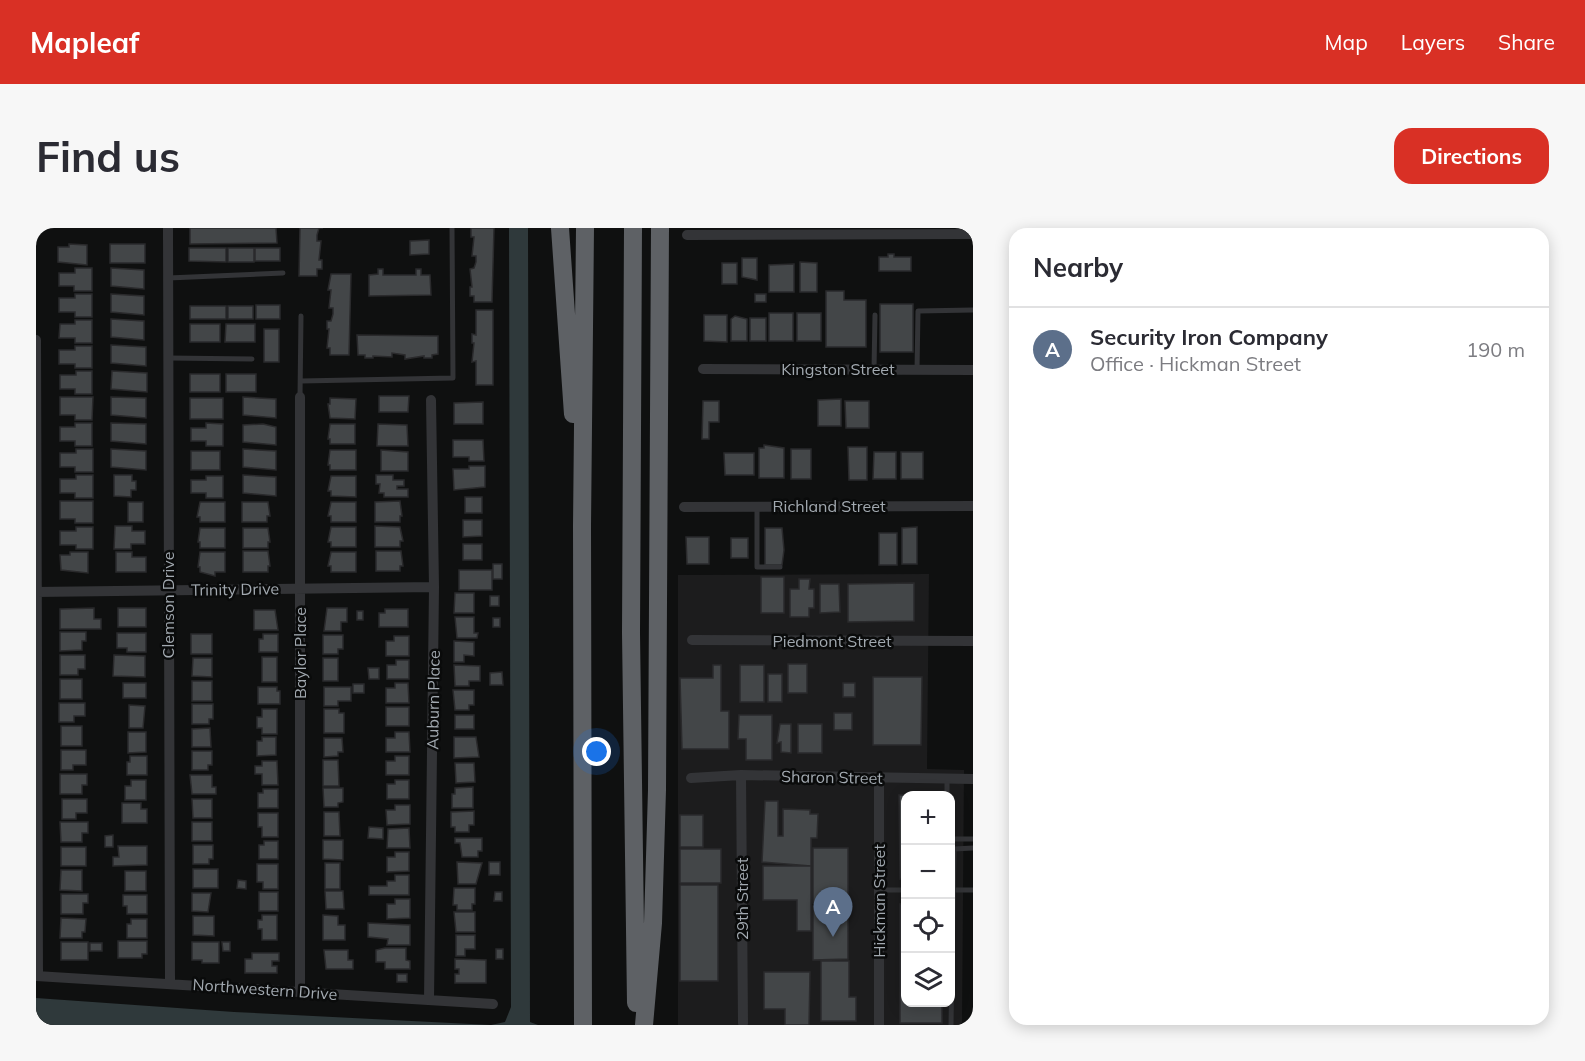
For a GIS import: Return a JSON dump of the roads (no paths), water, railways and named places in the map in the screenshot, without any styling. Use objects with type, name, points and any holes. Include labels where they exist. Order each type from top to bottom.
[{"type":"highway","points":[[560,228],[582,526]]},
{"type":"highway","points":[[583,1025],[582,526],[585,228]]},
{"type":"highway","points":[[633,228],[631,633],[636,1025]]},
{"type":"highway","points":[[644,1025],[652,923],[657,790],[660,228]]},
{"type":"street","name":"Clemson Drive","points":[[168,228],[170,983]]},
{"type":"street","points":[[687,235],[973,234]]},
{"type":"street","points":[[36,340],[37,976]]},
{"type":"street","name":"Kingston Street","points":[[703,369],[973,370]]},
{"type":"street","name":"Baylor Place","points":[[300,397],[300,991]]},
{"type":"street","name":"Auburn Place","points":[[429,1000],[434,587],[431,400]]},
{"type":"street","name":"Richland Street","points":[[684,507],[973,506]]},
{"type":"street","name":"Trinity Drive","points":[[36,592],[434,587]]},
{"type":"street","name":"Piedmont Street","points":[[692,640],[973,641]]},
{"type":"street","name":"Sharon Street","points":[[691,778],[741,776],[973,779]]},
{"type":"street","name":"29th Street","points":[[741,776],[743,1023]]},
{"type":"street","name":"Hickman Street","points":[[879,777],[879,1025]]},
{"type":"street","name":"Northwestern Drive","points":[[37,976],[493,1004]]},
{"type":"lane","points":[[301,381],[453,378],[452,228]]},
{"type":"lane","points":[[168,278],[282,273]]},
{"type":"lane","points":[[917,370],[918,311],[973,310]]},
{"type":"lane","points":[[874,369],[875,315]]},
{"type":"lane","name":"Baylor Place","points":[[300,397],[302,316]]},
{"type":"lane","points":[[168,358],[252,359]]},
{"type":"lane","points":[[757,506],[757,567],[780,567]]},
{"type":"lane","points":[[946,778],[947,791]]},
{"type":"lane","points":[[955,839],[973,839]]},
{"type":"lane","points":[[955,849],[973,849]]},
{"type":"lane","points":[[879,890],[901,890]]},
{"type":"lane","points":[[955,890],[973,890]]},
{"type":"lane","points":[[951,1025],[953,899]]},
{"type":"place","name":"Security Iron Company","points":[[833,937]]}]
